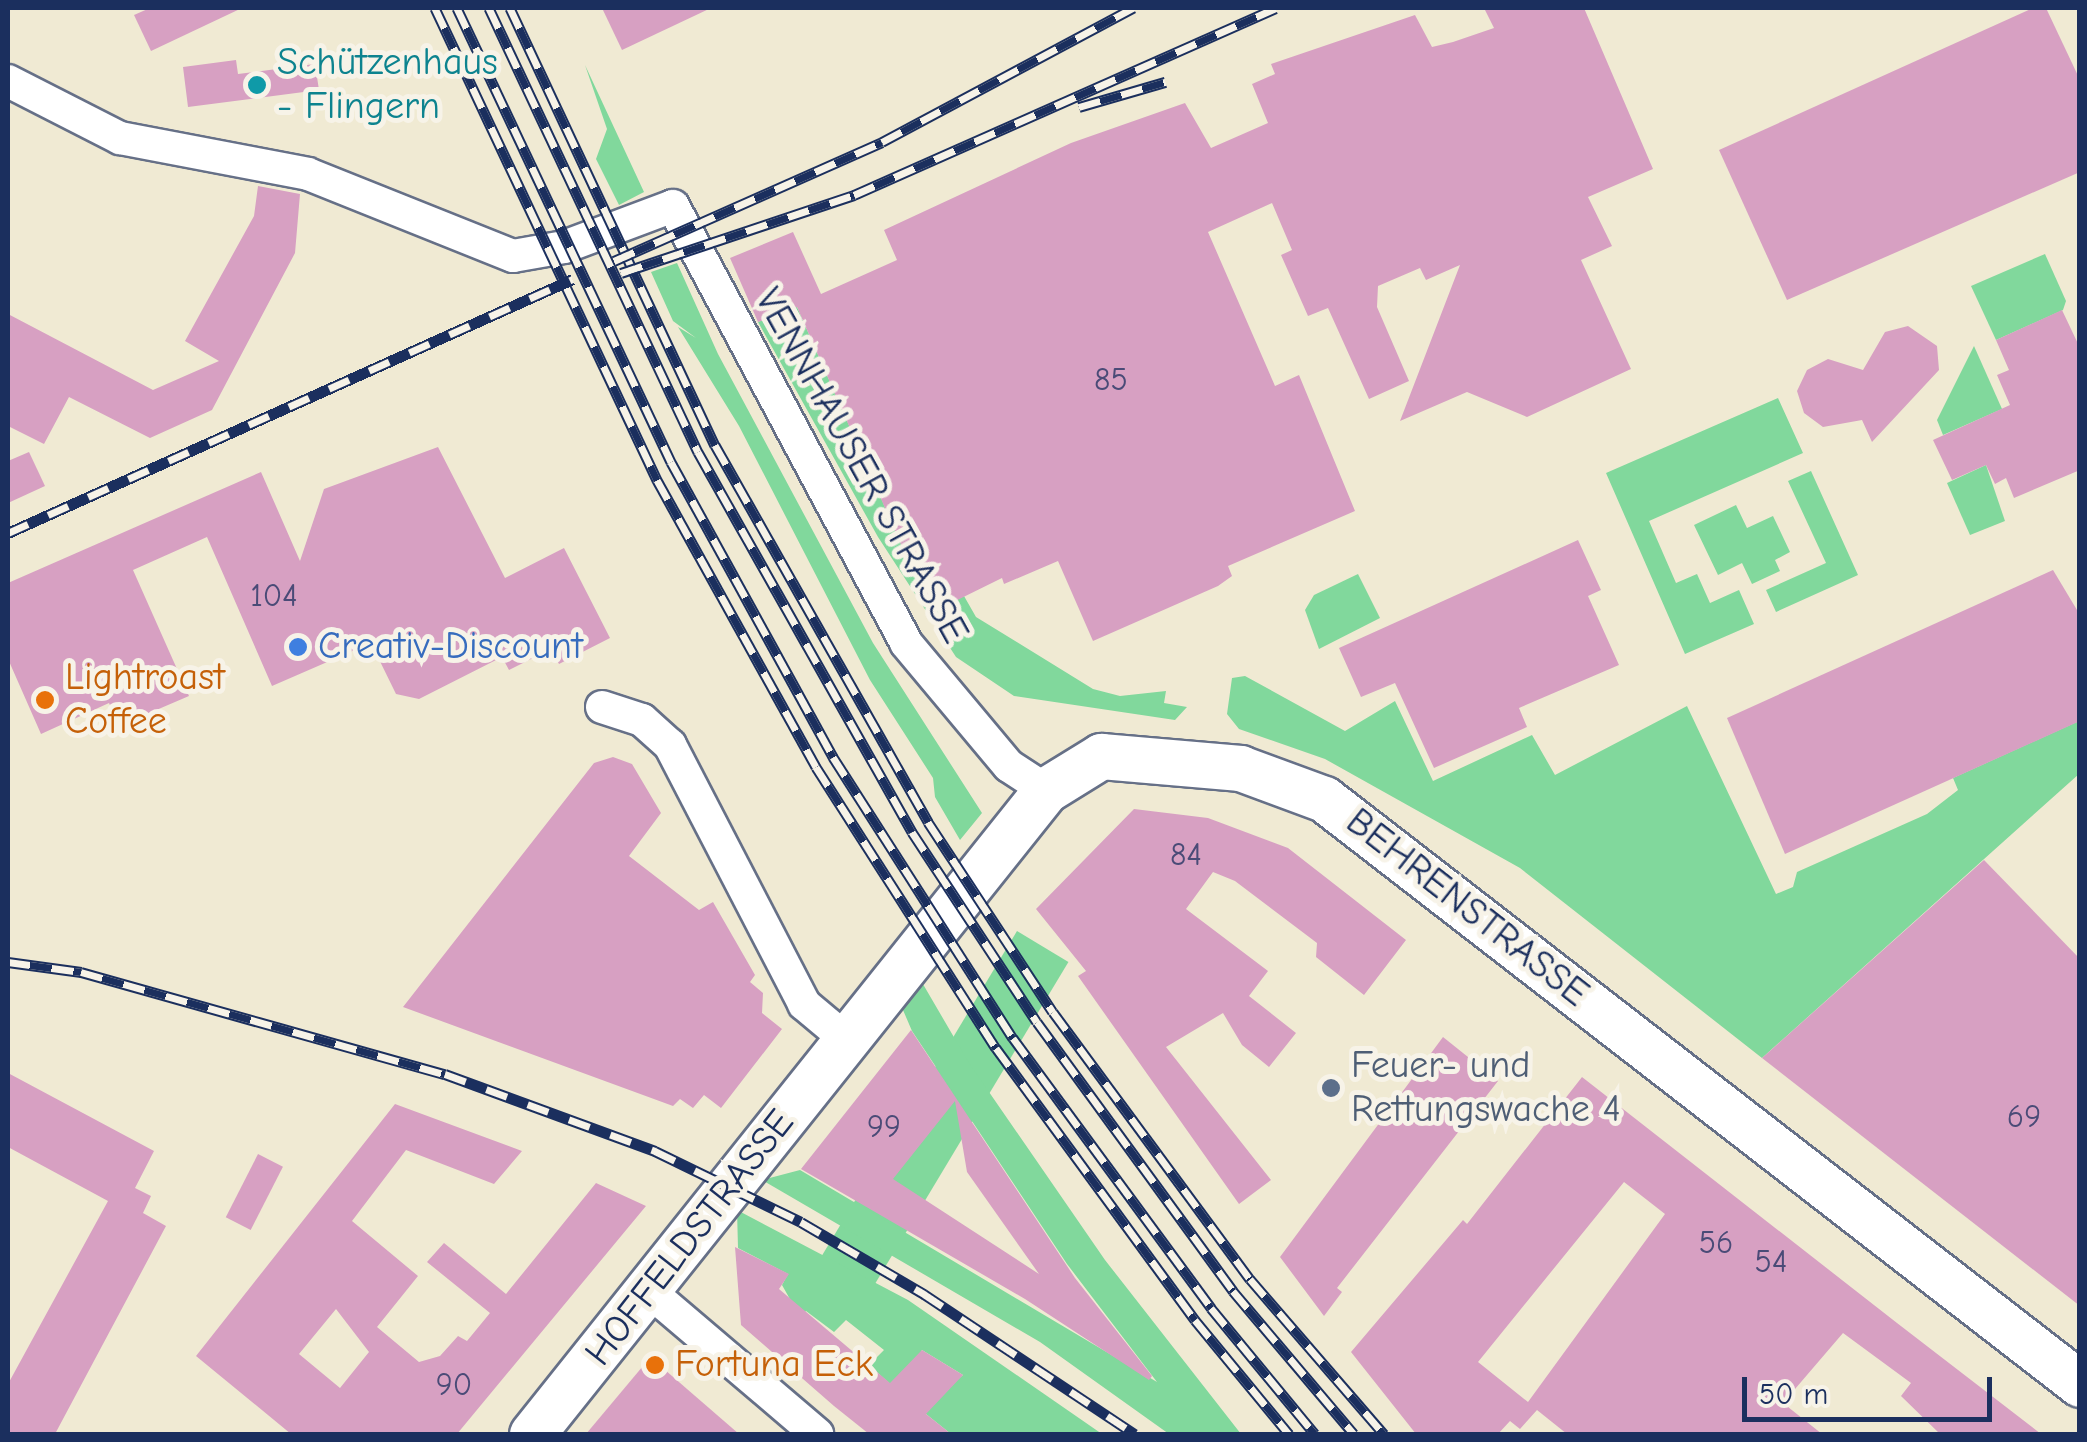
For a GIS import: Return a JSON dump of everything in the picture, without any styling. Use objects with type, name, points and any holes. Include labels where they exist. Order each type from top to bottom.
[{"type":"street","name":"VENNHAUSER STRASSE","points":[[8,81],[120,138],[326,182],[469,240],[530,257],[673,206],[906,644],[1009,766],[1046,790]]},
{"type":"street","points":[[602,707],[642,720],[670,745],[804,1004],[846,1040]]},
{"type":"street","name":"BEHRENSTRASSE","points":[[1046,790],[1080,764],[1112,756],[1240,768],[1324,799],[2080,1384]]},
{"type":"street","name":"HOFFELDSTRASSE","points":[[532,1434],[1046,790]]},
{"type":"street","points":[[649,1291],[817,1434]]},
{"type":"green space","points":[[585,65],[644,192],[619,205],[596,159],[607,129]]},
{"type":"green space","points":[[2045,254],[2066,301],[2063,310],[1996,340],[1971,286]]},
{"type":"green space","points":[[677,263],[718,354],[873,643],[982,813],[960,840],[935,797],[933,778],[870,680],[739,426],[678,327],[696,338],[673,321],[651,272]]},
{"type":"green space","points":[[797,307],[931,612],[964,596],[976,617],[1093,689],[1120,696],[1166,691],[1164,703],[1187,707],[1175,720],[1014,696],[956,657],[878,537],[758,322]]},
{"type":"green space","points":[[1974,346],[2002,409],[1943,435],[1937,420]]},
{"type":"green space","points":[[1778,398],[1803,453],[1649,521],[1676,583],[1697,574],[1710,603],[1739,590],[1754,624],[1685,654],[1606,473]]},
{"type":"green space","points":[[1986,465],[2005,521],[1970,535],[1947,483]]},
{"type":"green space","points":[[1811,471],[1858,575],[1776,612],[1766,590],[1826,563],[1788,481]]},
{"type":"green space","points":[[1736,505],[1747,528],[1773,516],[1790,552],[1775,560],[1780,571],[1752,584],[1742,563],[1718,575],[1694,525]]},
{"type":"green space","points":[[1358,574],[1380,618],[1319,649],[1305,610],[1314,595]]},
{"type":"green space","points":[[1245,676],[1345,731],[1395,701],[1433,781],[1532,735],[1555,775],[1687,706],[1776,894],[1793,887],[1797,872],[1927,814],[1958,790],[1953,778],[2079,721],[2079,774],[1762,1058],[1520,868],[1325,759],[1239,729],[1227,714],[1232,678]]},
{"type":"green space","points":[[1017,931],[1068,962],[853,1320],[802,1289]]},
{"type":"green space","points":[[920,979],[969,1063],[1105,1260],[1241,1434],[1169,1434],[1040,1342],[762,1180],[800,1170],[1157,1382],[1067,1264],[912,1031],[900,1003]]},
{"type":"green space","points":[[737,1210],[908,1300],[1102,1434],[951,1434],[921,1410],[963,1375],[922,1350],[898,1391],[869,1365],[884,1350],[846,1320],[834,1332],[806,1311],[800,1317],[782,1285],[788,1274],[738,1248]]},
{"type":"building","points":[[150,8],[242,8],[151,51],[134,15]]},
{"type":"building","points":[[602,8],[711,8],[622,50]]},
{"type":"building","points":[[1484,8],[1584,8],[1653,169],[1588,197],[1612,246],[1581,260],[1631,369],[1527,417],[1467,392],[1400,421],[1460,265],[1426,280],[1420,268],[1378,286],[1377,307],[1409,381],[1369,399],[1328,308],[1308,316],[1281,255],[1292,250],[1272,203],[1208,232],[1275,386],[1299,375],[1355,511],[1228,566],[1232,576],[1218,586],[1093,641],[1058,561],[1004,584],[1002,578],[931,613],[797,307],[758,322],[730,258],[793,232],[821,294],[897,260],[884,230],[1071,143],[1185,103],[1211,148],[1268,123],[1252,84],[1275,74],[1271,64],[1415,15],[1432,47],[1453,42],[1494,28]]},
{"type":"building","points":[[2033,8],[2046,8],[2080,80],[2080,172],[1787,300],[1719,150]]},
{"type":"building","name":"Schützenhaus - Flingern","points":[[236,60],[238,74],[315,64],[319,90],[188,107],[183,67]]},
{"type":"building","points":[[258,186],[300,194],[295,253],[212,410],[150,438],[69,397],[44,444],[8,426],[8,314],[153,390],[219,361],[185,341],[254,216]]},
{"type":"building","points":[[2062,310],[2080,348],[2080,470],[2014,498],[2006,478],[1995,484],[1986,465],[1952,480],[1933,440],[2010,405],[1997,375],[2009,370],[1996,340]]},
{"type":"building","points":[[1908,326],[1937,346],[1939,370],[1872,442],[1862,420],[1823,427],[1804,413],[1797,391],[1807,370],[1828,359],[1863,370],[1885,332]]},
{"type":"building","points":[[438,447],[505,578],[564,548],[610,638],[559,664],[551,649],[509,670],[502,657],[419,699],[396,694],[371,643],[272,686],[207,537],[133,570],[189,696],[119,726],[109,703],[41,734],[8,659],[8,583],[261,472],[300,561],[324,489]]},
{"type":"building","points":[[29,452],[45,486],[8,503],[8,461]]},
{"type":"building","points":[[1578,540],[1601,590],[1588,596],[1619,665],[1519,708],[1527,727],[1434,768],[1395,683],[1361,697],[1339,648]]},
{"type":"building","points":[[2053,570],[2080,615],[2080,721],[1785,854],[1727,718]]},
{"type":"building","points":[[613,757],[632,764],[661,813],[629,856],[699,910],[713,902],[755,975],[750,982],[763,993],[762,1013],[782,1029],[721,1108],[704,1095],[693,1108],[680,1099],[673,1106],[403,1007],[594,763]]},
{"type":"building","points":[[1134,809],[1208,818],[1288,848],[1406,940],[1364,995],[1316,957],[1317,943],[1235,881],[1213,872],[1186,909],[1268,971],[1249,996],[1296,1033],[1269,1067],[1242,1045],[1223,1013],[1166,1047],[1271,1180],[1239,1204],[1078,976],[1086,971],[1036,909]]},
{"type":"building","points":[[1984,860],[2080,959],[2080,1306],[1762,1058]]},
{"type":"building","points":[[911,1030],[1075,1278],[1152,1376],[1149,1380],[1025,1299],[801,1169]],"holes":[[[955,1101],[967,1172],[1039,1274],[893,1179]]]},
{"type":"building","points":[[1443,1037],[1498,1081],[1337,1288],[1342,1292],[1324,1316],[1280,1257]]},
{"type":"building","points":[[8,1073],[154,1151],[135,1188],[151,1196],[143,1213],[166,1226],[55,1434],[8,1434],[8,1384],[108,1201],[8,1147]]},
{"type":"building","points":[[1582,1077],[2041,1434],[1940,1434],[1901,1396],[1911,1383],[1843,1333],[1783,1403],[1822,1434],[1567,1434],[1537,1410],[1520,1429],[1510,1421],[1498,1434],[1416,1434],[1351,1352],[1463,1220],[1467,1224]],"holes":[[[1624,1182],[1665,1214],[1528,1402],[1478,1362]]]},
{"type":"building","points":[[395,1104],[522,1151],[494,1184],[406,1150],[352,1221],[418,1276],[377,1327],[419,1362],[440,1356],[458,1336],[467,1341],[490,1313],[427,1262],[444,1243],[506,1294],[596,1183],[646,1206],[457,1434],[291,1434],[196,1356]],"holes":[[[336,1309],[369,1352],[340,1388],[299,1354]]]},
{"type":"building","points":[[258,1154],[283,1167],[251,1230],[226,1217]]},
{"type":"building","points":[[735,1247],[789,1274],[779,1289],[890,1383],[922,1350],[963,1375],[926,1414],[951,1434],[869,1434],[834,1406],[741,1325]]},
{"type":"building","points":[[657,1363],[739,1434],[586,1434],[643,1366]]},
{"type":"railway","points":[[435,8],[657,480],[816,767],[996,1048],[1195,1320],[1289,1434]]},
{"type":"railway","points":[[457,8],[671,462],[833,757],[1013,1038],[1211,1308],[1315,1434]]},
{"type":"railway","points":[[489,8],[698,452],[912,832],[1037,1022],[1233,1291],[1354,1434]]},
{"type":"railway","points":[[510,8],[715,445],[928,822],[1053,1012],[1250,1279],[1384,1434]]},
{"type":"railway","points":[[614,261],[882,142],[1133,8]]},
{"type":"railway","points":[[621,273],[854,195],[1275,8]]},
{"type":"railway","points":[[1079,107],[1165,82]]},
{"type":"railway","points":[[8,533],[573,279]]},
{"type":"railway","points":[[8,962],[81,972],[445,1074],[655,1151],[801,1222],[924,1294],[1135,1434]]},
{"type":"place","name":"Schützenhaus - Flingern","points":[[257,85]]},
{"type":"place","name":"Creativ-Discount","points":[[298,647]]},
{"type":"place","name":"Lightroast Coffee","points":[[45,700]]},
{"type":"place","name":"Feuer- und Rettungswache 4","points":[[1331,1088]]},
{"type":"place","name":"Fortuna Eck","points":[[655,1365]]}]
